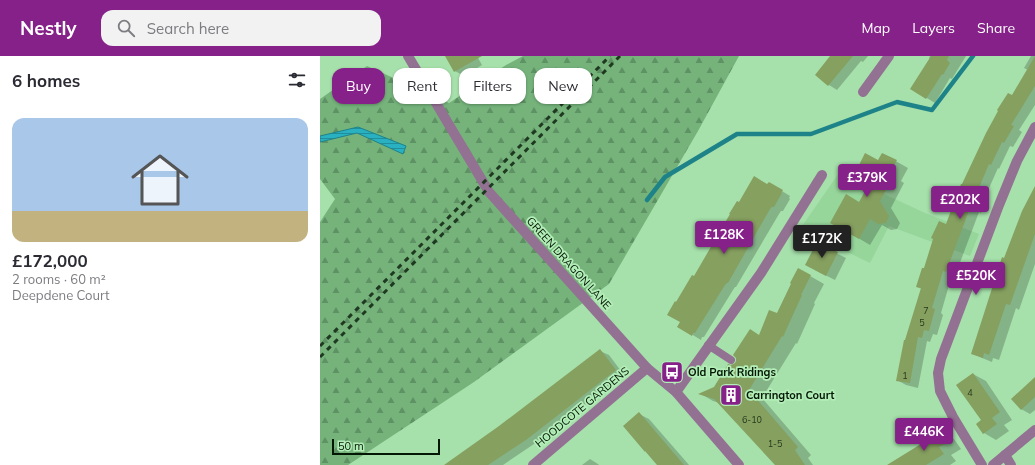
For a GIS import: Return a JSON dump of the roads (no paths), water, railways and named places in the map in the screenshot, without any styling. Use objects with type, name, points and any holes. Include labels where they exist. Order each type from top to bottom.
[{"type":"street","name":"GREEN DRAGON LANE","points":[[408,56],[489,192],[646,368],[676,392],[739,465]]},
{"type":"street","points":[[863,92],[890,56]]},
{"type":"street","points":[[982,465],[953,417],[940,391],[938,373],[941,359],[999,205],[1017,161],[1035,127]]},
{"type":"street","points":[[676,392],[761,273],[822,176]]},
{"type":"street","name":"HOODCOTE GARDENS","points":[[533,465],[646,368]]},
{"type":"street","points":[[993,465],[1035,430]]},
{"type":"street","points":[[1005,455],[1011,465]]},
{"type":"lane","points":[[708,346],[731,360]]},
{"type":"water","points":[[358,127],[406,146],[403,154],[357,133],[320,142],[320,136]]},
{"type":"waterway","points":[[647,200],[665,177],[737,134],[811,134],[897,102],[932,110],[973,56]]},
{"type":"railway","points":[[320,346],[610,56]]},
{"type":"railway","points":[[320,357],[620,56]]},
{"type":"place","name":"Old Park Ridings","points":[[672,372]]},
{"type":"place","name":"Carrington Court","points":[[731,395]]}]
